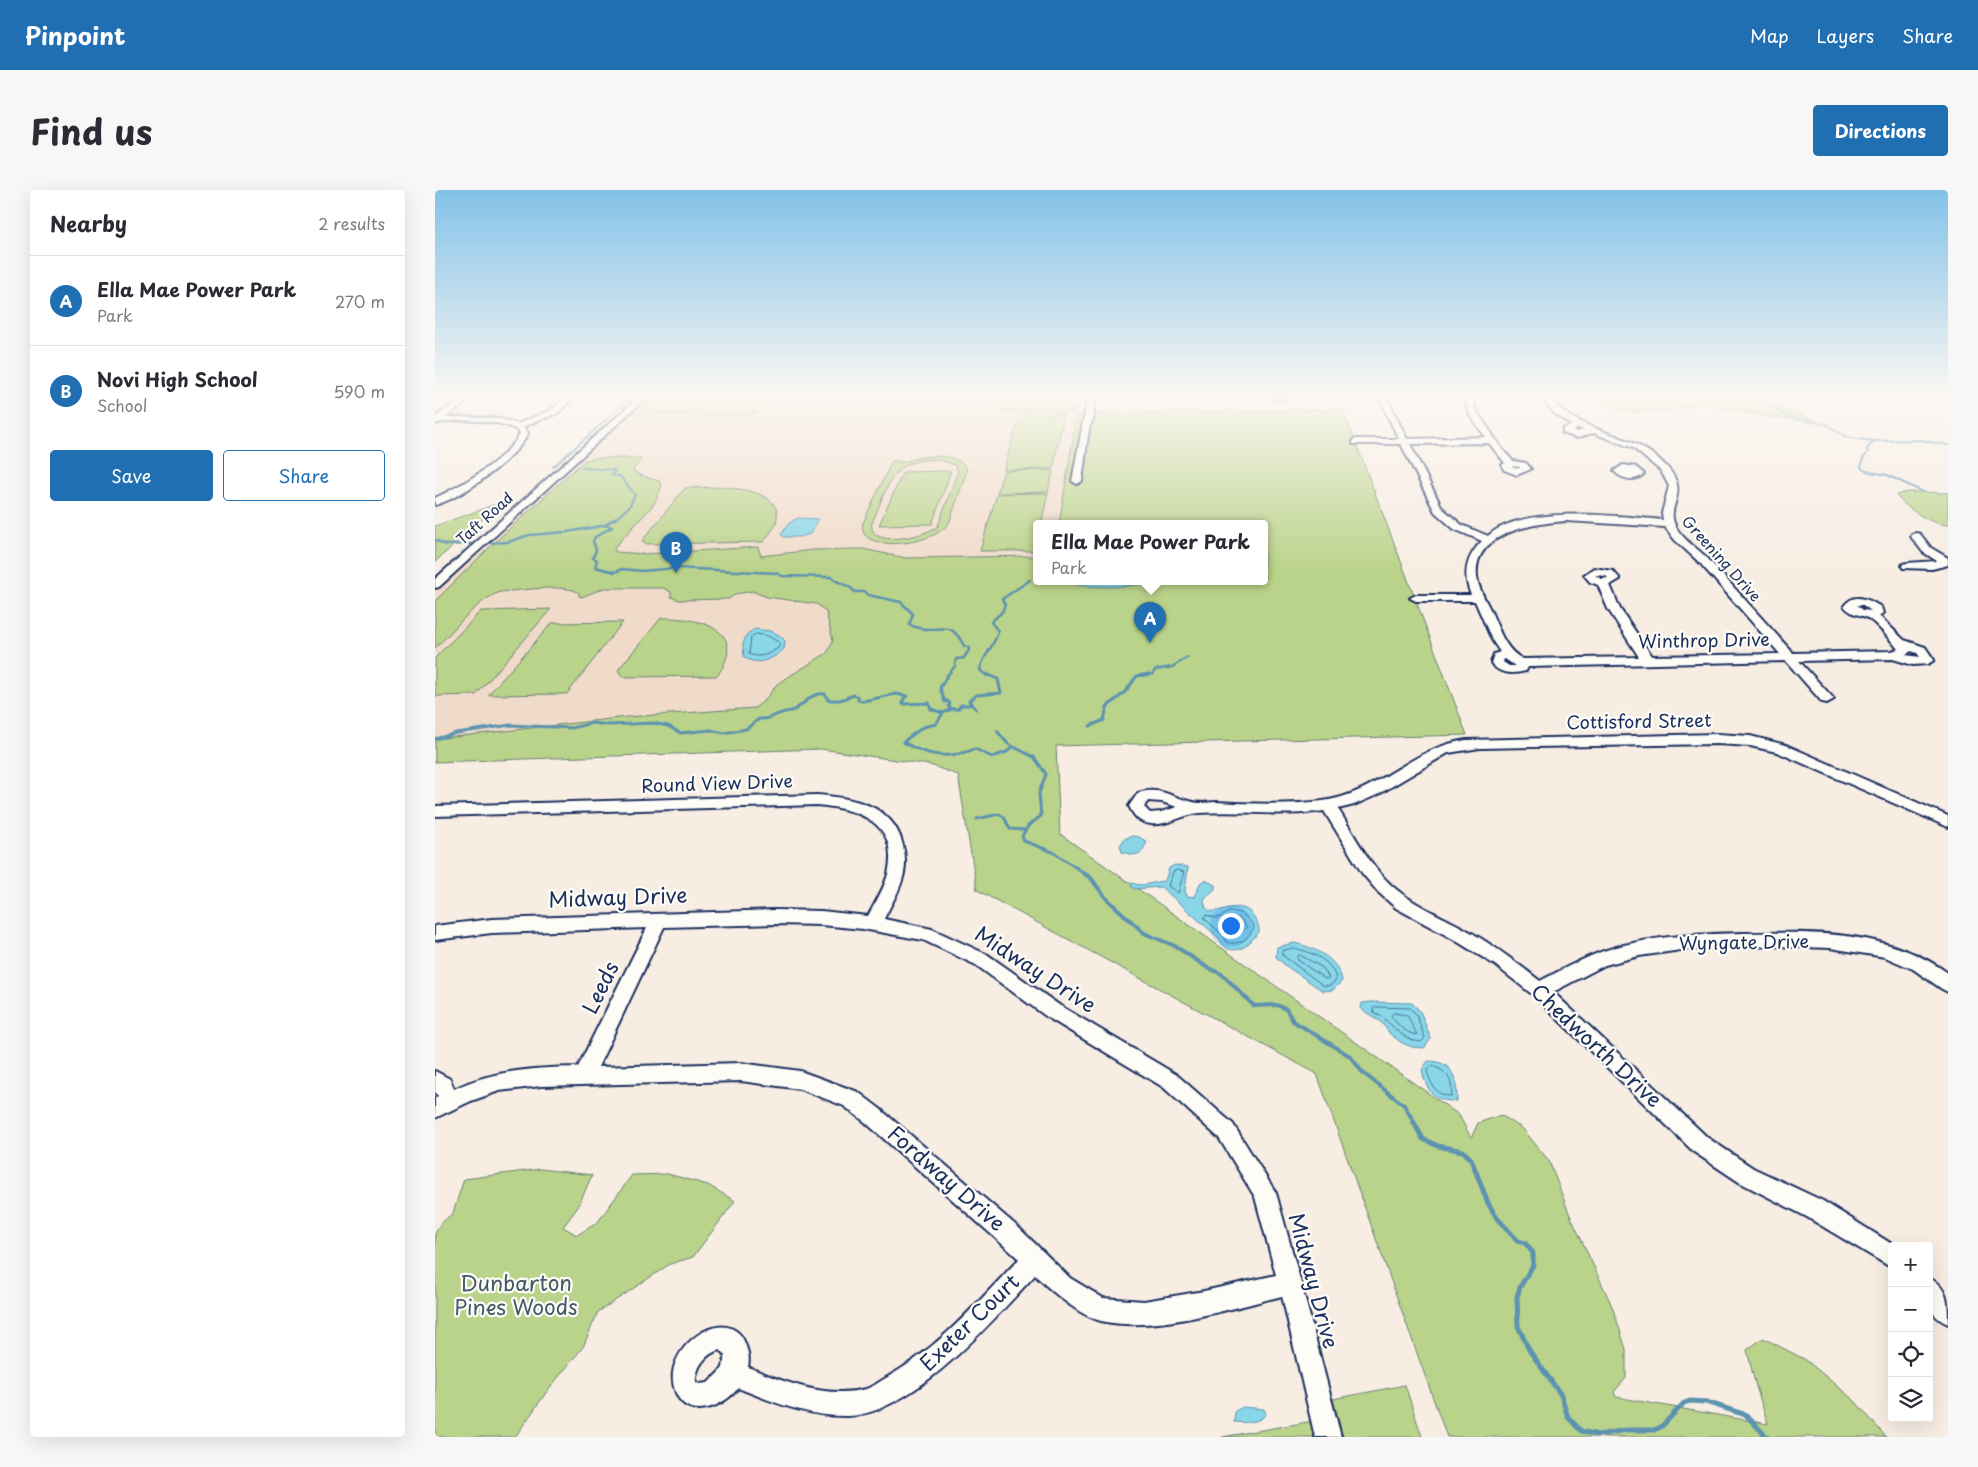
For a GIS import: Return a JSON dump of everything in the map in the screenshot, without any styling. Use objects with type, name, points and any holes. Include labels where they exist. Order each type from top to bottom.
[{"type":"street","points":[[435,502],[471,483],[506,454]]},
{"type":"street","name":"Taft Road","points":[[435,585],[580,454]]},
{"type":"street","points":[[1077,481],[1081,454]]},
{"type":"street","points":[[1410,454],[1432,500],[1441,514],[1464,530],[1488,540]]},
{"type":"street","points":[[1503,454],[1511,464]]},
{"type":"street","name":"Greening Drive","points":[[1649,454],[1666,471],[1672,480],[1675,491],[1667,510],[1668,524],[1677,536],[1703,559],[1827,699]]},
{"type":"street","points":[[1646,471],[1666,471]]},
{"type":"street","points":[[1416,598],[1479,598],[1471,579],[1475,556],[1488,540],[1513,527],[1554,519],[1588,518],[1668,524]]},
{"type":"street","points":[[1916,536],[1927,550],[1947,562]]},
{"type":"street","points":[[1907,566],[1932,566],[1947,562]]},
{"type":"street","points":[[1603,583],[1614,609],[1647,659]]},
{"type":"street","name":"Winthrop Drive","points":[[1479,598],[1514,659],[1789,656],[1900,649],[1913,661],[1928,660]]},
{"type":"street","points":[[1871,615],[1900,649]]},
{"type":"street","name":"Cottisford Street","points":[[1193,808],[1329,806],[1369,794],[1435,754],[1458,746],[1490,743],[1737,739],[1781,748],[1948,822]]},
{"type":"street","name":"Round View Drive","points":[[435,811],[817,800],[858,805],[875,813],[887,824],[895,842],[897,868],[890,889],[873,924]]},
{"type":"street","name":"Chedworth Drive","points":[[1329,806],[1368,869],[1384,888],[1402,903],[1459,934],[1501,960],[1539,990],[1701,1145],[1746,1175],[1815,1209],[1888,1254]]},
{"type":"street","name":"Midway Drive","points":[[435,933],[492,926],[775,917],[821,918],[873,924],[926,934],[982,960],[1053,1011],[1170,1082],[1226,1130],[1265,1193],[1290,1283],[1328,1437]]},
{"type":"street","name":"Leeds","points":[[584,1075],[659,921]]},
{"type":"street","name":"Wyngate Drive","points":[[1539,990],[1606,957],[1655,946],[1695,941],[1774,939],[1844,943],[1887,951],[1925,967],[1948,984]]},
{"type":"street","name":"Fordway Drive","points":[[443,1105],[466,1093],[499,1082],[541,1077],[741,1072],[800,1080],[851,1099],[1011,1236],[1062,1286],[1100,1309],[1144,1313],[1204,1303],[1290,1283]]},
{"type":"street","points":[[435,1080],[443,1086],[443,1105]]},
{"type":"street","name":"Exeter Court","points":[[733,1373],[805,1400],[836,1403],[866,1401],[921,1371],[970,1326],[1034,1260]]},
{"type":"street","points":[[1933,1294],[1948,1312]]},
{"type":"shaded area","points":[[586,454],[1070,454],[1060,520],[1033,520],[1033,556],[906,558],[821,749],[435,760],[435,589]]},
{"type":"green space","points":[[1009,454],[1056,454],[1053,469],[1004,470]]},
{"type":"green space","points":[[1070,454],[1360,454],[1467,735],[1056,746],[1060,834],[1459,1115],[1471,1138],[1478,1123],[1501,1115],[1523,1129],[1549,1161],[1569,1213],[1612,1306],[1626,1349],[1626,1378],[1614,1392],[1616,1397],[1768,1424],[1747,1350],[1763,1338],[1806,1360],[1856,1402],[1886,1437],[1447,1437],[1317,1074],[977,890],[958,775],[930,765],[821,749],[435,762],[435,739],[627,717],[755,708],[766,699],[777,684],[827,653],[833,641],[826,612],[817,604],[767,597],[752,591],[735,594],[729,599],[679,600],[671,597],[671,592],[663,588],[604,588],[582,597],[573,590],[553,588],[500,592],[473,609],[435,648],[435,601],[495,542],[585,460],[595,458],[640,458],[641,460],[633,470],[639,475],[659,481],[662,486],[654,504],[614,548],[616,552],[644,554],[758,547],[761,556],[813,550],[863,549],[906,558],[1033,556],[1033,585],[1268,585],[1268,520],[1060,520]]},
{"type":"green space","points":[[939,456],[951,458],[962,463],[967,470],[950,521],[942,530],[915,541],[884,543],[872,540],[864,533],[863,523],[892,461],[900,461],[900,463],[921,457]],"holes":[[[924,460],[941,460],[955,465],[958,471],[938,526],[922,534],[899,538],[879,536],[873,531],[872,523],[888,485],[902,468]]]},
{"type":"green space","points":[[1053,470],[1048,492],[997,493],[1004,471]]},
{"type":"green space","points":[[951,471],[932,524],[879,525],[903,472]]},
{"type":"green space","points":[[722,487],[760,494],[774,505],[777,513],[776,523],[763,542],[647,544],[642,541],[685,488]]},
{"type":"green space","points":[[1908,492],[1948,493],[1948,525],[1934,522],[1919,515],[1896,495]]},
{"type":"green space","points":[[1048,493],[1042,520],[1033,520],[1033,551],[980,551],[997,494]]},
{"type":"green space","points":[[502,502],[435,562],[435,526]]},
{"type":"green space","points":[[551,609],[476,695],[435,696],[435,658],[481,611]]},
{"type":"green space","points":[[661,618],[690,620],[704,624],[715,629],[724,637],[728,647],[726,660],[717,676],[623,677],[618,670]]},
{"type":"green space","points":[[623,622],[567,694],[488,695],[552,623]]},
{"type":"green space","name":"Dunbarton Pines Woods","points":[[540,1169],[592,1175],[578,1207],[563,1227],[577,1235],[597,1223],[632,1175],[668,1174],[708,1185],[735,1201],[693,1257],[670,1264],[598,1312],[583,1347],[548,1390],[515,1437],[435,1437],[435,1234],[440,1224],[453,1213],[464,1179]]},
{"type":"green space","points":[[1405,1385],[1422,1437],[1343,1437],[1333,1399]]},
{"type":"green space","points":[[1319,1420],[1323,1437],[1222,1437]]},
{"type":"water","points":[[798,518],[818,519],[810,534],[800,537],[784,537],[781,535],[789,523]]},
{"type":"water","points":[[1080,585],[1136,585],[1108,587]]},
{"type":"water","points":[[755,629],[770,631],[779,635],[785,641],[784,649],[770,659],[760,662],[744,657],[743,644],[747,634]]},
{"type":"water","points":[[1132,836],[1139,837],[1147,842],[1141,853],[1133,855],[1122,852],[1120,846],[1124,839]]},
{"type":"water","points":[[1175,865],[1188,867],[1185,891],[1187,896],[1195,897],[1200,883],[1205,880],[1215,885],[1215,889],[1204,899],[1206,907],[1210,911],[1239,907],[1247,910],[1254,917],[1258,924],[1259,932],[1248,944],[1236,950],[1226,948],[1220,939],[1161,887],[1134,889],[1131,886],[1132,883],[1145,885],[1165,881],[1169,868]]},
{"type":"water","points":[[1294,943],[1317,951],[1331,960],[1340,973],[1342,981],[1333,990],[1323,991],[1286,966],[1276,957],[1277,947]]},
{"type":"water","points":[[1362,1003],[1412,1003],[1420,1011],[1431,1039],[1424,1048],[1412,1047],[1402,1043],[1390,1034],[1381,1022],[1361,1009]]},
{"type":"water","points":[[1428,1061],[1443,1064],[1449,1068],[1455,1079],[1457,1101],[1443,1100],[1429,1090],[1422,1070]]},
{"type":"water","points":[[1243,1407],[1264,1409],[1266,1414],[1256,1421],[1234,1422],[1235,1411]]},
{"type":"waterway","points":[[553,467],[567,454]]},
{"type":"waterway","points":[[1866,454],[1861,468],[1866,471],[1887,475],[1923,492]]},
{"type":"waterway","points":[[582,468],[615,470],[612,475],[620,476],[635,495],[629,507],[614,520]]},
{"type":"waterway","points":[[605,525],[616,518]]},
{"type":"waterway","points":[[435,540],[446,545],[508,542],[529,535],[567,532],[605,525]]},
{"type":"waterway","points":[[605,525],[612,527],[595,537],[593,541],[596,550],[593,558],[597,560],[595,567],[615,572],[622,569],[642,571],[676,568],[776,573],[782,576],[831,577],[850,587],[855,592],[865,592],[868,595],[901,602],[913,614],[909,625],[923,629],[943,628],[952,630],[960,638],[964,646],[970,648],[964,658],[956,659],[955,666],[947,676]]},
{"type":"waterway","points":[[987,676],[980,670],[998,631],[991,622],[1002,612],[1005,605],[1002,599],[1030,580]]},
{"type":"waterway","points":[[1139,676],[1153,674],[1155,670],[1172,667],[1188,657]]},
{"type":"waterway","points":[[948,674],[940,688],[945,702],[948,701],[950,704],[948,706],[952,709]]},
{"type":"waterway","points":[[976,709],[969,701],[976,695],[1001,693],[998,679],[986,674]]},
{"type":"waterway","points":[[1090,726],[1104,720],[1107,707],[1125,692],[1137,676],[1149,674]]},
{"type":"waterway","points":[[435,739],[456,733],[511,725],[572,728],[591,723],[609,725],[653,723],[668,726],[680,733],[711,730],[724,733],[746,729],[759,719],[766,719],[783,712],[793,711],[812,697],[820,694],[825,694],[828,700],[840,700],[854,695],[858,697],[858,700],[863,701],[896,694],[907,696],[903,700],[903,704],[929,703],[931,709],[943,713]]},
{"type":"waterway","points":[[952,709],[958,709],[961,705],[971,705]]},
{"type":"waterway","points":[[943,713],[952,709]]},
{"type":"waterway","points":[[943,713],[936,724],[923,727],[903,742],[921,751],[938,755],[956,755],[975,749],[992,757],[1007,752],[1012,747]]},
{"type":"waterway","points":[[997,731],[1008,744],[1034,757],[1046,774],[1039,793],[1041,816],[1028,826],[1022,836],[1024,841],[1053,852],[1084,873]]},
{"type":"waterway","points":[[977,819],[999,814],[1004,817],[1010,829],[1025,830]]},
{"type":"waterway","points":[[1082,872],[1091,878],[1105,897],[1144,933],[1175,946],[1208,968],[1222,974],[1254,1006],[1277,1005],[1286,1009],[1293,1021],[1350,1056],[1363,1073],[1404,1105],[1414,1122]]},
{"type":"waterway","points":[[1413,1121],[1423,1139],[1438,1146],[1463,1151],[1471,1159],[1488,1203],[1497,1218],[1518,1241],[1525,1243],[1533,1253],[1533,1265],[1520,1287],[1517,1297],[1518,1326],[1529,1350],[1561,1395],[1568,1417],[1581,1431],[1598,1435],[1626,1430],[1654,1430],[1661,1427],[1684,1403],[1690,1401],[1706,1402],[1746,1415],[1767,1437]]},
{"type":"place","name":"Novi High School","points":[[676,573]]},
{"type":"place","name":"Ella Mae Power Park","points":[[1150,643]]}]
